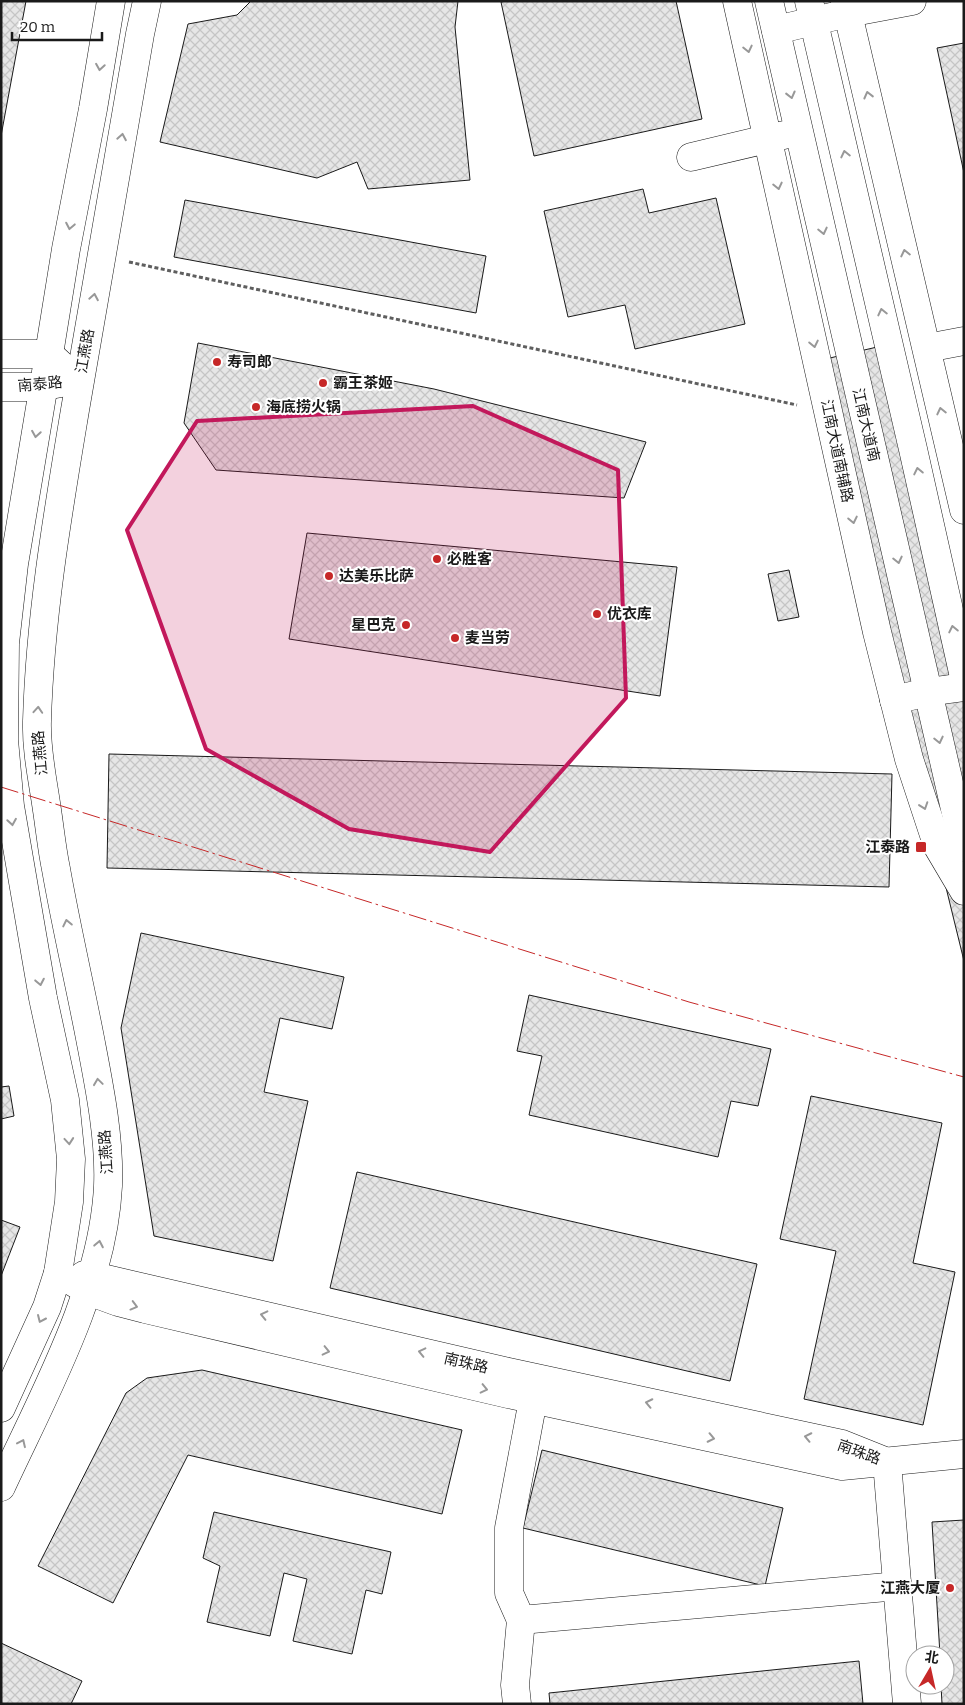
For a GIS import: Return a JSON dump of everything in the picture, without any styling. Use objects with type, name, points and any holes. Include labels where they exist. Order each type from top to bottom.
[{"type":"street","points":[[1,1408],[47,1307],[58,1273],[69,1202],[71,1168],[66,1100],[43,998],[10,806],[4,740],[5,643],[14,564],[48,354],[111,1]]},
{"type":"street","name":"江燕路","points":[[1,1487],[61,1356],[90,1283],[102,1232],[108,1187],[107,1146],[94,1062],[56,870],[41,770],[37,725],[52,553],[101,257],[147,1]]},
{"type":"street","name":"江南大道南辅路","points":[[737,1],[877,632],[908,759],[938,847],[964,891]]},
{"type":"street","name":"江南大道南","points":[[769,1],[964,848]]},
{"type":"street","points":[[776,30],[811,11],[912,1]]},
{"type":"street","points":[[846,7],[964,510]]},
{"type":"street","points":[[811,11],[911,439],[964,677]]},
{"type":"street","points":[[691,158],[768,138],[800,132]]},
{"type":"street","points":[[927,348],[964,342]]},
{"type":"street","name":"南泰路","points":[[1,354],[48,354],[80,380]]},
{"type":"street","name":"南泰路","points":[[1,387],[43,386],[80,380]]},
{"type":"street","points":[[1,523],[14,564]]},
{"type":"street","points":[[894,700],[928,692],[964,687]]},
{"type":"street","name":"南珠路","points":[[58,1273],[90,1283],[842,1444],[888,1462]]},
{"type":"street","name":"南珠路","points":[[90,1283],[118,1302],[144,1309],[533,1400],[842,1466],[888,1462]]},
{"type":"street","points":[[517,1704],[515,1685],[521,1620],[508,1593],[509,1528],[533,1400]]},
{"type":"street","points":[[907,1704],[888,1462],[964,1454]]},
{"type":"street","points":[[521,1620],[898,1586]]},
{"type":"path","points":[[101,257],[829,412]]},
{"type":"highlighted area","points":[[473,406],[618,470],[626,698],[490,852],[349,829],[206,749],[127,530],[197,421]]},
{"type":"building","points":[[1,1],[26,1],[1,136]]},
{"type":"building","points":[[251,1],[458,1],[455,27],[470,180],[368,189],[357,162],[317,178],[160,142],[188,24],[237,15]]},
{"type":"building","points":[[676,1],[702,119],[534,156],[501,2]]},
{"type":"building","points":[[964,43],[964,173],[937,48]]},
{"type":"building","points":[[643,189],[649,213],[716,198],[745,324],[635,349],[625,305],[568,317],[544,211]]},
{"type":"building","points":[[185,200],[486,256],[476,313],[174,257]]},
{"type":"building","points":[[198,343],[434,389],[646,442],[624,498],[216,470],[184,423]]},
{"type":"building","name":"江泰路","points":[[890,344],[964,647],[964,961],[817,361]]},
{"type":"building","points":[[307,533],[677,567],[660,696],[289,639]]},
{"type":"building","points":[[789,570],[799,617],[778,621],[768,574]]},
{"type":"building","points":[[109,754],[892,774],[889,887],[107,868]]},
{"type":"building","points":[[141,933],[344,977],[332,1029],[280,1018],[264,1092],[308,1101],[273,1261],[154,1236],[121,1028]]},
{"type":"building","points":[[529,995],[771,1049],[758,1106],[731,1101],[718,1157],[529,1115],[542,1056],[517,1051]]},
{"type":"building","points":[[9,1086],[14,1116],[1,1119],[1,1087]]},
{"type":"building","points":[[811,1096],[942,1123],[913,1263],[955,1272],[923,1425],[804,1399],[836,1251],[780,1239]]},
{"type":"building","points":[[357,1172],[757,1264],[730,1381],[330,1288]]},
{"type":"building","points":[[1,1220],[20,1227],[1,1276]]},
{"type":"building","points":[[202,1370],[462,1430],[442,1514],[188,1455],[113,1603],[38,1566],[126,1393],[147,1378]]},
{"type":"building","points":[[542,1450],[783,1508],[765,1586],[523,1528]]},
{"type":"building","points":[[214,1512],[391,1552],[382,1594],[366,1590],[352,1654],[293,1641],[307,1579],[284,1573],[270,1636],[207,1622],[220,1566],[203,1558]]},
{"type":"building","name":"江燕大厦","points":[[964,1520],[964,1704],[942,1704],[942,1695],[955,1695],[955,1645],[939,1645],[932,1522]]},
{"type":"building","points":[[1,1643],[82,1681],[71,1704],[1,1704]]},
{"type":"building","points":[[859,1661],[863,1704],[550,1704],[549,1693]]},
{"type":"power","points":[[1,787],[689,1002],[964,1077]]},
{"type":"place","name":"寿司郎","points":[[217,362]]},
{"type":"place","name":"霸王茶姬","points":[[323,383]]},
{"type":"place","name":"海底捞火锅","points":[[256,407]]},
{"type":"place","name":"必胜客","points":[[437,559]]},
{"type":"place","name":"达美乐比萨","points":[[329,576]]},
{"type":"place","name":"优衣库","points":[[597,614]]},
{"type":"place","name":"星巴克","points":[[406,625]]},
{"type":"place","name":"麦当劳","points":[[455,638]]},
{"type":"place","name":"江泰路","points":[[921,847]]},
{"type":"place","name":"江燕大厦","points":[[950,1588]]}]
